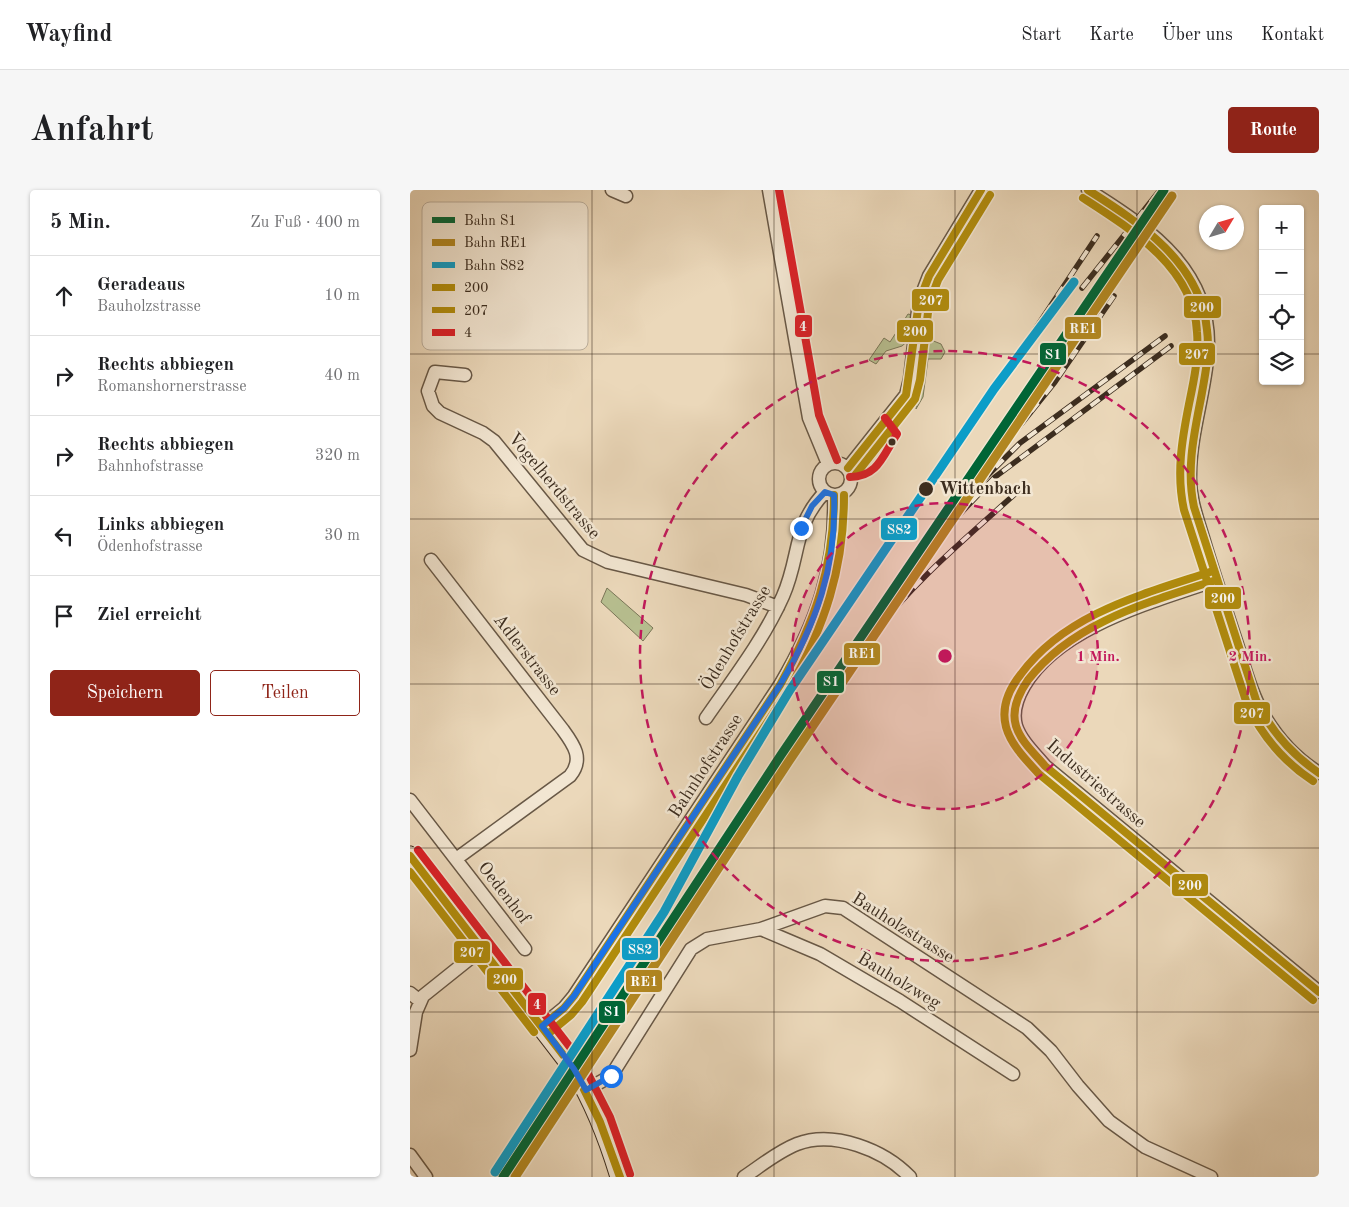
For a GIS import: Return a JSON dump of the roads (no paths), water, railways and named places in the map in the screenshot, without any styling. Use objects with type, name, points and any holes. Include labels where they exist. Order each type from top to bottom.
[{"type":"main road","points":[[410,856],[483,948],[574,1069],[586,1090],[620,1177]]},
{"type":"street","points":[[612,190],[626,196]]},
{"type":"street","points":[[769,190],[808,418],[828,464]]},
{"type":"street","points":[[848,468],[906,394],[919,302],[928,276],[981,190]]},
{"type":"street","points":[[1088,190],[1153,235],[1178,258],[1192,278],[1203,303],[1209,330],[1208,360],[1192,451],[1190,477],[1192,502],[1216,580],[1256,698],[1265,718],[1288,748],[1319,773]]},
{"type":"street","name":"Vogelherdstrasse","points":[[466,375],[435,372],[428,391],[433,406],[440,413],[483,433],[494,441],[583,550],[608,562],[746,595],[778,607]]},
{"type":"street","points":[[838,463],[848,468],[852,477],[850,487],[843,493],[830,493],[819,480],[821,470],[828,464],[838,463]]},
{"type":"street","name":"Ödenhofstrasse","points":[[706,718],[778,607],[788,582],[805,518],[830,493]]},
{"type":"street","name":"Bahnhofstrasse","points":[[542,1026],[564,1008],[619,930],[780,685],[800,650],[815,619],[826,583],[836,517],[830,493]]},
{"type":"street","name":"Adlerstrasse","points":[[431,560],[571,741],[578,761],[570,776],[456,859]]},
{"type":"street","name":"Industriestrasse","points":[[1216,580],[1112,619],[1078,634],[1062,644],[1040,664],[1027,680],[1017,701],[1015,721],[1026,744],[1045,766],[1319,992]]},
{"type":"street","points":[[410,800],[456,859]]},
{"type":"street","name":"Oedenhof","points":[[456,859],[525,949]]},
{"type":"street","name":"Bauholzstrasse","points":[[586,1090],[611,1076],[692,949],[707,939],[761,929],[824,906],[843,908],[1027,1028],[1051,1051],[1095,1106],[1125,1134],[1145,1147],[1211,1177]]},
{"type":"street","name":"Bauholzweg","points":[[761,929],[820,954],[1013,1074]]},
{"type":"street","points":[[410,1050],[415,997],[483,948]]},
{"type":"street","points":[[744,1177],[774,1155],[793,1146],[806,1141],[828,1139],[867,1150],[891,1160],[910,1177]]},
{"type":"street","points":[[410,1155],[426,1177]]},
{"type":"railway","points":[[1082,288],[1160,190]]},
{"type":"railway","points":[[996,388],[1097,236]]},
{"type":"railway","points":[[990,463],[1055,382],[1114,296]]},
{"type":"railway","points":[[980,483],[1020,443],[1165,336]]},
{"type":"railway","points":[[929,553],[959,515],[995,477],[1171,346]]},
{"type":"railway","points":[[871,638],[888,616],[925,577],[964,539],[1025,485]]},
{"type":"rail line","name":"S1","points":[[503,1177],[781,755],[1164,190]]},
{"type":"rail line","name":"RE1","points":[[515,1177],[789,761],[1172,196]]},
{"type":"rail line","name":"S82","points":[[495,1172],[664,912],[738,776],[790,690],[994,389],[1074,282]]},
{"type":"place","name":"Wittenbach","points":[[926,489]]}]
